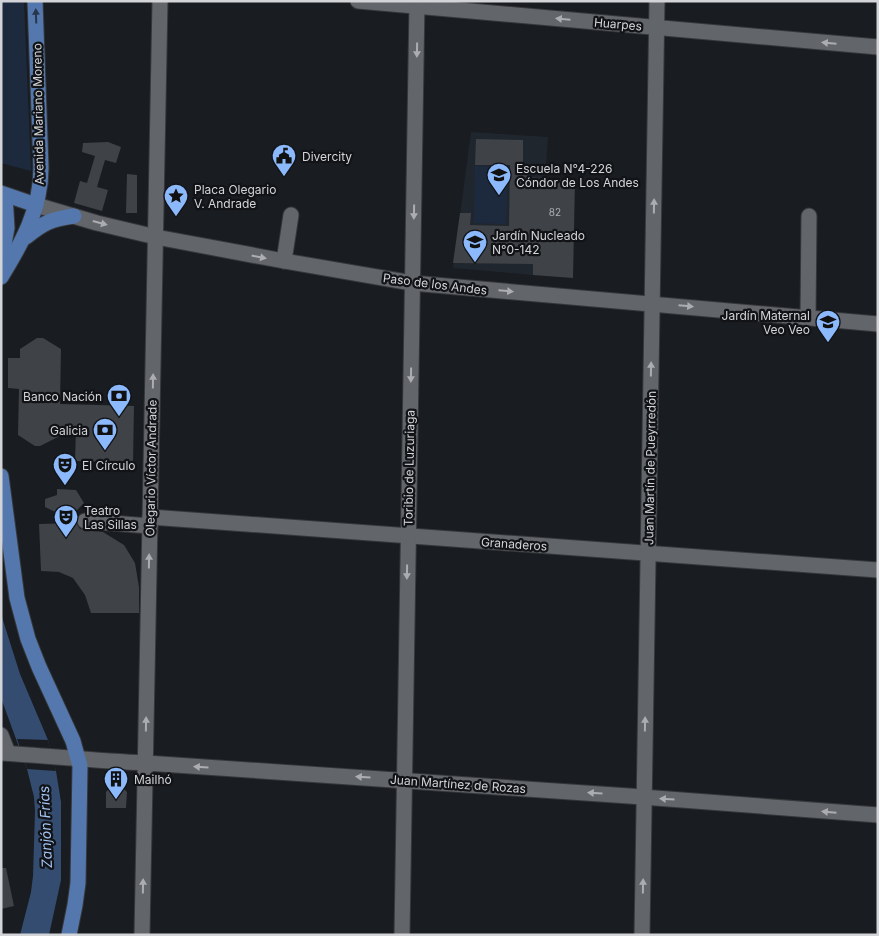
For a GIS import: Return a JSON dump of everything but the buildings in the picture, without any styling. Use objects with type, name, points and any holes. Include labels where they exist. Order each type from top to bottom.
[{"type":"main road","name":"Avenida Mariano Moreno","points":[[1,277],[24,238],[40,189],[41,168],[35,1]]},
{"type":"main road","name":"Paso de los Andes","points":[[3,194],[36,205]]},
{"type":"main road","points":[[1,260],[7,228],[3,194]]},
{"type":"main road","points":[[24,238],[43,223],[55,218],[74,216]]},
{"type":"main road","points":[[1,476],[17,598],[38,667],[73,741],[81,777],[78,883],[69,935]]},
{"type":"street","name":"Olegario Víctor Andrade","points":[[142,935],[160,1]]},
{"type":"street","name":"Huarpes","points":[[358,1],[417,4],[878,47]]},
{"type":"street","name":"Juan Martín de Pueyrredón","points":[[642,935],[658,1]]},
{"type":"street","name":"Toribio de Luzuriaga","points":[[402,935],[417,4]]},
{"type":"street","name":"Paso de los Andes","points":[[36,205],[156,237],[412,283],[878,324]]},
{"type":"street","points":[[284,261],[291,215]]},
{"type":"street","points":[[808,318],[809,216]]},
{"type":"street","name":"Granaderos","points":[[84,521],[150,522],[408,536],[878,570]]},
{"type":"street","points":[[1,735],[11,753]]},
{"type":"street","name":"Juan Martínez de Rozas","points":[[11,753],[45,755],[78,760],[404,780],[878,815]]},
{"type":"shaded area","points":[[1,1],[24,1],[31,171],[1,163]]},
{"type":"shaded area","name":"Escuela N°4-226 Cóndor de Los Andes","points":[[471,132],[548,137],[545,178],[535,178],[533,275],[453,268]]},
{"type":"shaded area","points":[[475,166],[508,167],[506,224],[474,223]]},
{"type":"water","name":"Zanjón Frías","points":[[1,614],[20,674],[48,740],[61,802],[61,880],[49,935],[20,935],[33,876],[35,811],[34,797],[27,769],[1,698]]},
{"type":"pier","points":[[17,739],[48,740],[56,771],[27,769]]},
{"type":"place","name":"Divercity","points":[[284,177]]},
{"type":"place","name":"Escuela N°4-226 Cóndor de Los Andes","points":[[499,196]]},
{"type":"place","name":"Placa Olegario V. Andrade","points":[[176,217]]},
{"type":"place","name":"Jardín Nucleado N°0-142","points":[[475,263]]},
{"type":"place","name":"Jardín Maternal Veo Veo","points":[[828,343]]},
{"type":"place","name":"Banco Nación","points":[[119,417]]},
{"type":"place","name":"Galicia","points":[[105,451]]},
{"type":"place","name":"El Círculo","points":[[65,486]]},
{"type":"place","name":"Teatro Las Sillas","points":[[66,538]]},
{"type":"place","name":"Mailhó","points":[[116,800]]}]
